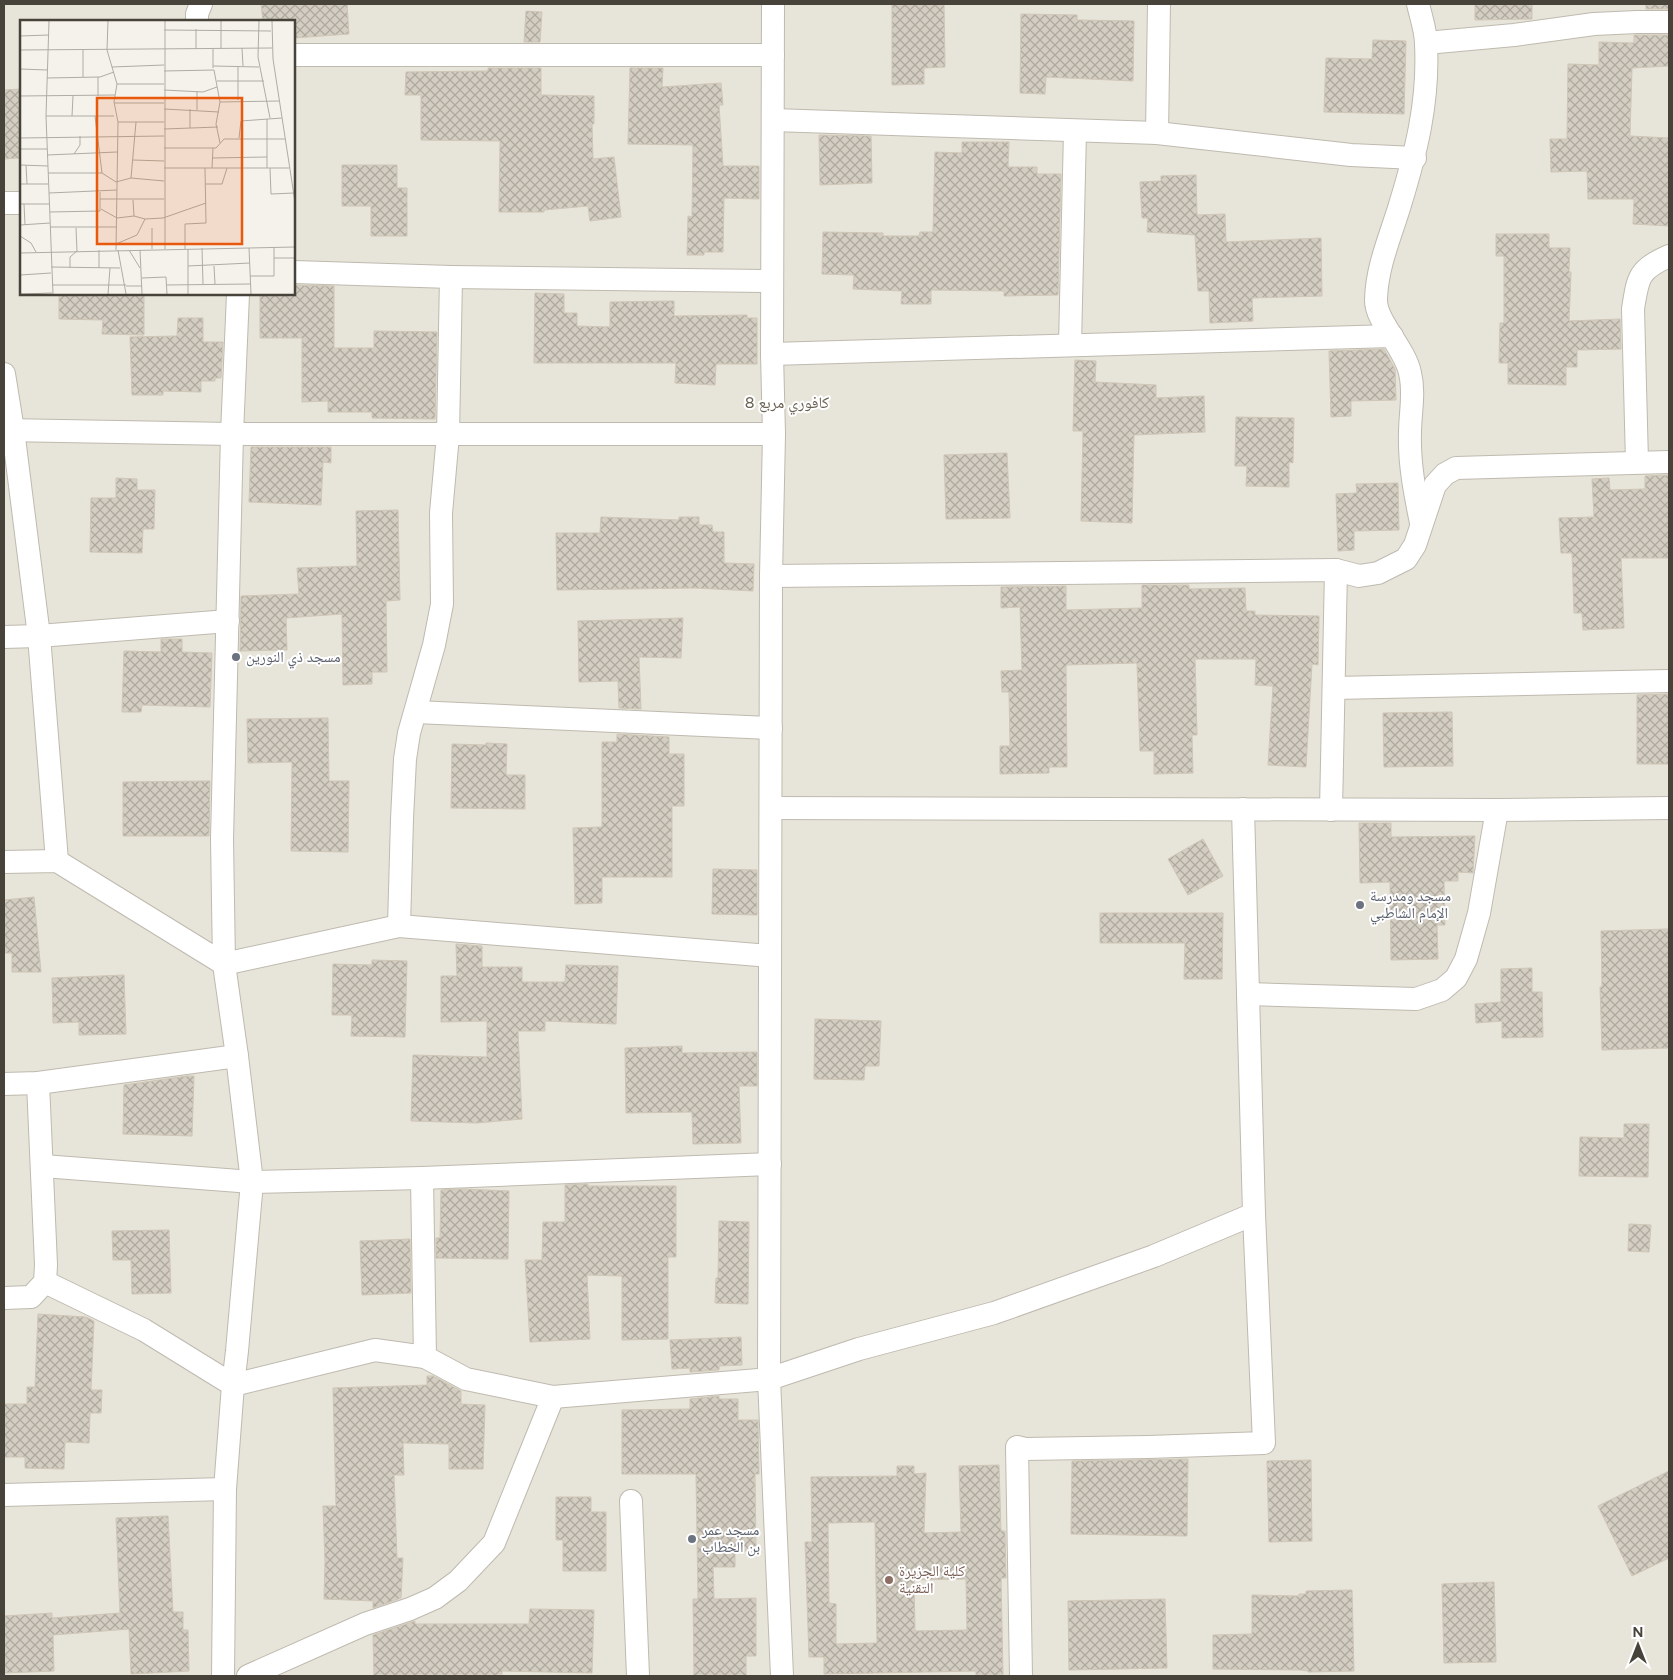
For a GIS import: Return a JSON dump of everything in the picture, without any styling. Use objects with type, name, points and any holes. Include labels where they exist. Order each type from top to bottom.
[{"type":"street","points":[[197,20],[201,4]]},
{"type":"street","points":[[773,4],[772,354],[774,434],[770,728],[769,1379],[782,1676]]},
{"type":"street","points":[[1157,133],[1158,4]]},
{"type":"street","points":[[1418,4],[1426,43],[1425,102],[1415,158],[1378,277],[1376,308],[1406,359],[1410,374],[1412,388],[1411,469],[1421,524]]},
{"type":"street","points":[[1426,43],[1514,35],[1585,25],[1626,13],[1669,22]]},
{"type":"street","points":[[295,55],[773,55]]},
{"type":"street","points":[[773,120],[1157,133],[1351,155],[1415,158]]},
{"type":"street","points":[[1070,345],[1075,130]]},
{"type":"street","points":[[4,202],[20,203]]},
{"type":"street","points":[[1637,462],[1632,309],[1641,274],[1669,256]]},
{"type":"street","points":[[295,272],[451,277],[772,281]]},
{"type":"street","points":[[399,926],[405,759],[410,733],[434,645],[442,604],[441,513],[448,435],[451,277]]},
{"type":"street","points":[[223,1676],[226,1489],[233,1385],[252,1182],[224,964],[222,839],[232,434],[238,295]]},
{"type":"street","points":[[772,354],[1392,336]]},
{"type":"street","points":[[4,374],[8,430],[40,636],[57,861]]},
{"type":"street","points":[[8,430],[232,434],[774,434]]},
{"type":"street","points":[[771,576],[1336,570],[1359,576],[1378,573],[1406,559],[1415,545],[1435,485],[1445,474],[1456,468],[1669,462]]},
{"type":"street","points":[[1331,810],[1336,570]]},
{"type":"street","points":[[4,637],[40,636],[228,621]]},
{"type":"street","points":[[1334,688],[1669,681]]},
{"type":"street","points":[[416,712],[770,728]]},
{"type":"street","points":[[770,808],[1331,810],[1669,808]]},
{"type":"street","points":[[1021,1676],[1017,1447],[1025,1449],[1264,1443],[1254,1214],[1242,809]]},
{"type":"street","points":[[1248,994],[1416,999],[1442,990],[1456,978],[1466,959],[1478,913],[1497,810]]},
{"type":"street","points":[[4,862],[57,861],[224,964],[399,926],[770,956]]},
{"type":"street","points":[[4,1084],[38,1083],[237,1056]]},
{"type":"street","points":[[4,1298],[31,1297],[45,1282],[46,1265],[38,1083]]},
{"type":"street","points":[[42,1166],[252,1182],[422,1178],[770,1164]]},
{"type":"street","points":[[422,1178],[425,1357]]},
{"type":"street","points":[[45,1282],[144,1330],[233,1385],[375,1350],[425,1357],[466,1379],[553,1397],[769,1379],[859,1349],[994,1313],[1154,1256],[1254,1214]]},
{"type":"street","points":[[248,1676],[365,1624],[435,1598],[458,1581],[494,1543],[553,1397]]},
{"type":"street","points":[[4,1495],[226,1489]]},
{"type":"street","points":[[632,1501],[638,1676]]},
{"type":"shaded area","name":"كافوري مربع 8","points":[[4,4],[1669,4],[1669,1676],[4,1676]]},
{"type":"building","points":[[261,4],[347,4],[349,34],[295,38],[295,20],[263,20]]},
{"type":"building","points":[[892,4],[944,4],[945,67],[924,68],[924,84],[892,85]]},
{"type":"building","points":[[1475,4],[1532,4],[1532,19],[1475,20]]},
{"type":"building","points":[[1646,4],[1669,4],[1669,9],[1646,9]]},
{"type":"building","points":[[526,11],[542,12],[540,42],[524,42]]},
{"type":"building","points":[[1021,14],[1077,15],[1077,20],[1134,21],[1133,81],[1046,77],[1045,94],[1020,93]]},
{"type":"building","points":[[1634,35],[1669,35],[1669,66],[1632,68],[1630,136],[1669,138],[1669,226],[1633,224],[1634,199],[1588,199],[1587,171],[1551,172],[1550,139],[1567,139],[1568,64],[1599,65],[1599,42],[1634,43]]},
{"type":"building","points":[[1373,40],[1406,41],[1404,114],[1324,112],[1326,58],[1372,59]]},
{"type":"building","points":[[488,68],[541,68],[541,95],[594,96],[594,124],[592,124],[593,159],[614,157],[621,217],[590,221],[588,206],[544,210],[544,212],[499,212],[500,141],[421,140],[421,95],[405,95],[406,72],[488,71]]},
{"type":"building","points":[[630,68],[663,68],[662,87],[721,83],[723,105],[719,105],[723,166],[759,166],[759,199],[724,198],[723,252],[704,252],[704,255],[687,255],[688,216],[692,217],[693,145],[628,144]]},
{"type":"building","points":[[20,89],[20,158],[4,159],[4,90]]},
{"type":"building","points":[[819,135],[871,136],[872,183],[820,185]]},
{"type":"building","points":[[962,142],[1009,142],[1008,167],[1037,167],[1037,174],[1061,174],[1058,295],[1004,296],[1004,291],[931,290],[931,304],[901,304],[902,291],[853,289],[854,275],[822,274],[823,232],[919,236],[920,232],[933,232],[935,152],[962,153]]},
{"type":"building","points":[[342,165],[397,165],[397,188],[407,188],[407,236],[371,236],[371,206],[342,206]]},
{"type":"building","points":[[1196,175],[1197,215],[1225,214],[1226,242],[1321,238],[1322,296],[1252,298],[1253,321],[1210,323],[1209,291],[1198,291],[1195,235],[1147,232],[1148,218],[1142,218],[1140,182],[1161,181],[1161,176]]},
{"type":"building","points":[[1496,234],[1549,234],[1549,248],[1570,248],[1569,321],[1620,319],[1621,349],[1577,350],[1577,367],[1566,367],[1566,385],[1508,384],[1508,363],[1499,363],[1500,323],[1504,323],[1504,256],[1496,256]]},
{"type":"building","points":[[295,285],[334,286],[334,348],[374,348],[374,331],[437,332],[435,419],[372,418],[372,412],[328,412],[328,401],[302,402],[302,338],[260,338],[260,295],[295,295]]},
{"type":"building","points":[[535,293],[564,294],[564,313],[577,313],[577,326],[610,327],[610,302],[674,301],[674,316],[747,315],[747,318],[757,318],[757,364],[716,364],[715,385],[675,383],[676,363],[534,363]]},
{"type":"building","points":[[59,295],[144,295],[144,335],[102,334],[103,320],[59,319]]},
{"type":"building","points":[[178,318],[203,318],[203,342],[223,342],[221,378],[215,378],[215,381],[201,381],[201,392],[163,391],[163,395],[132,395],[130,337],[177,336]]},
{"type":"building","points":[[1384,349],[1395,369],[1396,400],[1351,401],[1351,416],[1331,417],[1329,351]]},
{"type":"building","points":[[1075,360],[1096,361],[1095,382],[1156,385],[1156,398],[1204,396],[1205,432],[1134,435],[1132,523],[1081,521],[1083,431],[1073,431]]},
{"type":"building","points":[[1236,417],[1294,418],[1293,463],[1289,462],[1289,487],[1246,486],[1247,466],[1235,466]]},
{"type":"building","points":[[251,447],[331,447],[331,463],[323,462],[321,505],[249,502]]},
{"type":"building","points":[[1007,453],[1010,518],[946,519],[944,455]]},
{"type":"building","points":[[1669,475],[1669,558],[1621,558],[1624,628],[1583,630],[1582,613],[1574,613],[1572,553],[1561,553],[1559,518],[1594,517],[1592,479],[1609,478],[1610,490],[1645,489],[1645,476]]},
{"type":"building","points":[[116,478],[137,479],[137,490],[155,490],[154,529],[143,529],[142,553],[90,552],[91,498],[116,498]]},
{"type":"building","points":[[1398,483],[1399,530],[1354,531],[1354,550],[1338,551],[1336,494],[1357,493],[1356,484]]},
{"type":"building","points":[[398,510],[400,600],[386,601],[387,672],[372,672],[372,684],[343,685],[342,614],[286,618],[287,650],[240,651],[241,596],[299,594],[297,568],[357,566],[356,511]]},
{"type":"building","points":[[601,517],[679,520],[679,517],[699,517],[699,525],[712,525],[713,532],[724,532],[724,563],[754,564],[753,591],[695,588],[557,590],[556,533],[600,533]]},
{"type":"building","points":[[1142,585],[1189,585],[1189,589],[1245,588],[1246,611],[1255,611],[1255,615],[1319,616],[1318,665],[1312,664],[1306,767],[1268,765],[1273,686],[1255,685],[1256,659],[1195,659],[1197,735],[1192,735],[1193,773],[1154,774],[1154,751],[1140,751],[1137,663],[1066,665],[1067,767],[1049,767],[1049,773],[1000,774],[1000,746],[1010,746],[1009,692],[1002,692],[1001,671],[1022,670],[1020,607],[1001,608],[1001,587],[1066,586],[1066,610],[1142,608]]},
{"type":"building","points":[[683,618],[681,658],[639,657],[641,709],[619,708],[618,681],[579,682],[578,621]]},
{"type":"building","points":[[161,639],[182,639],[182,652],[212,653],[210,707],[142,705],[141,712],[122,712],[124,651],[161,652]]},
{"type":"building","points":[[1669,694],[1669,764],[1637,764],[1637,695]]},
{"type":"building","points":[[1452,712],[1453,766],[1384,767],[1383,713]]},
{"type":"building","points":[[328,718],[329,781],[349,781],[348,852],[291,851],[292,762],[248,763],[247,719]]},
{"type":"building","points":[[617,734],[669,737],[669,754],[684,754],[684,806],[672,806],[672,877],[602,877],[602,903],[575,904],[573,828],[602,827],[602,742],[617,742]]},
{"type":"building","points":[[486,743],[507,744],[506,775],[525,775],[525,809],[451,808],[452,744],[486,745]]},
{"type":"building","points":[[210,781],[209,836],[123,836],[123,782]]},
{"type":"building","points":[[1359,823],[1391,823],[1391,837],[1475,836],[1473,873],[1458,872],[1458,881],[1444,881],[1445,925],[1437,925],[1438,959],[1391,960],[1390,882],[1360,883]]},
{"type":"building","points":[[1203,839],[1223,876],[1188,895],[1168,859]]},
{"type":"building","points":[[713,869],[757,870],[757,915],[712,914]]},
{"type":"building","points":[[34,897],[41,972],[12,972],[12,953],[4,953],[4,900]]},
{"type":"building","points":[[1100,913],[1223,913],[1222,979],[1184,979],[1185,943],[1100,943]]},
{"type":"building","points":[[1669,929],[1669,1048],[1602,1050],[1601,931]]},
{"type":"building","points":[[456,944],[482,946],[482,967],[522,967],[522,982],[565,982],[566,965],[618,966],[616,1024],[545,1021],[545,1031],[518,1031],[522,1119],[477,1123],[411,1121],[413,1055],[487,1057],[487,1021],[441,1022],[441,976],[457,976]]},
{"type":"building","points":[[372,960],[407,961],[405,1037],[351,1036],[352,1015],[332,1015],[333,964],[372,965]]},
{"type":"building","points":[[1532,968],[1532,992],[1542,992],[1543,1037],[1502,1038],[1502,1021],[1476,1023],[1475,1004],[1501,1002],[1501,969]]},
{"type":"building","points":[[124,975],[126,1034],[79,1035],[79,1022],[53,1023],[52,978]]},
{"type":"building","points":[[815,1019],[881,1021],[879,1066],[865,1066],[864,1080],[814,1079]]},
{"type":"building","points":[[682,1046],[682,1053],[757,1052],[757,1086],[739,1086],[741,1143],[693,1144],[692,1112],[626,1113],[625,1048]]},
{"type":"building","points":[[194,1076],[192,1136],[123,1134],[124,1085]]},
{"type":"building","points":[[1624,1124],[1649,1124],[1648,1177],[1579,1176],[1580,1137],[1624,1138]]},
{"type":"building","points":[[588,1184],[588,1186],[676,1186],[676,1257],[668,1257],[668,1339],[622,1340],[622,1276],[587,1275],[590,1339],[530,1342],[525,1260],[542,1260],[543,1222],[565,1222],[565,1185]]},
{"type":"building","points":[[441,1190],[509,1191],[508,1259],[436,1258],[436,1238],[440,1238]]},
{"type":"building","points":[[719,1221],[749,1222],[748,1304],[715,1303],[716,1278],[718,1278]]},
{"type":"building","points":[[1629,1224],[1651,1225],[1649,1252],[1628,1251]]},
{"type":"building","points":[[169,1230],[171,1293],[132,1294],[131,1260],[113,1260],[112,1231]]},
{"type":"building","points":[[410,1239],[411,1293],[362,1295],[360,1241]]},
{"type":"building","points":[[38,1314],[86,1317],[94,1321],[91,1390],[102,1390],[101,1413],[90,1413],[89,1443],[65,1442],[64,1469],[25,1468],[25,1457],[4,1457],[4,1404],[27,1404],[27,1387],[35,1387]]},
{"type":"building","points":[[741,1337],[742,1365],[719,1366],[719,1370],[690,1372],[690,1368],[672,1369],[670,1340]]},
{"type":"building","points":[[427,1376],[433,1376],[461,1391],[461,1404],[485,1405],[483,1469],[449,1469],[449,1444],[403,1443],[404,1475],[394,1475],[397,1558],[403,1558],[401,1598],[373,1608],[373,1601],[324,1599],[323,1506],[336,1506],[333,1388],[427,1385]]},
{"type":"building","points":[[719,1396],[719,1399],[738,1399],[738,1420],[758,1420],[759,1474],[755,1474],[756,1551],[735,1551],[735,1567],[713,1567],[714,1599],[756,1598],[756,1656],[746,1656],[746,1676],[694,1676],[693,1599],[698,1599],[696,1474],[622,1474],[622,1410],[690,1409],[690,1399]]},
{"type":"building","points":[[1188,1459],[1187,1536],[1071,1534],[1072,1461]]},
{"type":"building","points":[[1311,1460],[1312,1541],[1269,1542],[1267,1461]]},
{"type":"building","points":[[999,1465],[1001,1531],[1005,1531],[1006,1578],[1001,1578],[1003,1676],[976,1676],[976,1671],[824,1674],[824,1657],[809,1657],[805,1542],[812,1542],[811,1477],[897,1476],[897,1466],[914,1466],[914,1474],[926,1473],[924,1533],[961,1532],[959,1466]],"holes":[[[875,1522],[877,1643],[836,1644],[836,1604],[829,1603],[828,1523]],[[966,1579],[967,1630],[915,1631],[914,1580]]]},
{"type":"building","points":[[1669,1471],[1669,1558],[1632,1576],[1598,1506]]},
{"type":"building","points":[[556,1497],[591,1497],[591,1512],[606,1512],[606,1571],[563,1571],[563,1540],[556,1540]]},
{"type":"building","points":[[168,1516],[173,1612],[183,1612],[183,1630],[188,1630],[189,1671],[131,1674],[129,1629],[53,1635],[54,1671],[4,1673],[4,1616],[52,1613],[52,1618],[120,1613],[116,1518]]},
{"type":"building","points":[[1494,1582],[1496,1662],[1444,1663],[1442,1584]]},
{"type":"building","points":[[1352,1590],[1354,1671],[1308,1672],[1300,1670],[1213,1669],[1213,1635],[1252,1634],[1252,1595],[1299,1596],[1299,1594],[1306,1594],[1306,1591]]},
{"type":"building","points":[[1165,1599],[1167,1668],[1069,1670],[1068,1601]]},
{"type":"building","points":[[530,1609],[594,1610],[592,1673],[502,1671],[502,1676],[374,1676],[373,1635],[415,1621],[415,1624],[529,1624]]},
{"type":"place","name":"مسجد ذي النورين","points":[[236,657]]},
{"type":"place","name":"مسجد ومدرسة الإمام الشاطبي","points":[[1360,905]]},
{"type":"place","name":"مسجد عمر بن الخطاب","points":[[692,1539]]},
{"type":"place","name":"كلية الجزيرة التقنية","points":[[889,1580]]},
{"type":"district","name":"كافوري مربع 8","points":[[787,402]]}]
